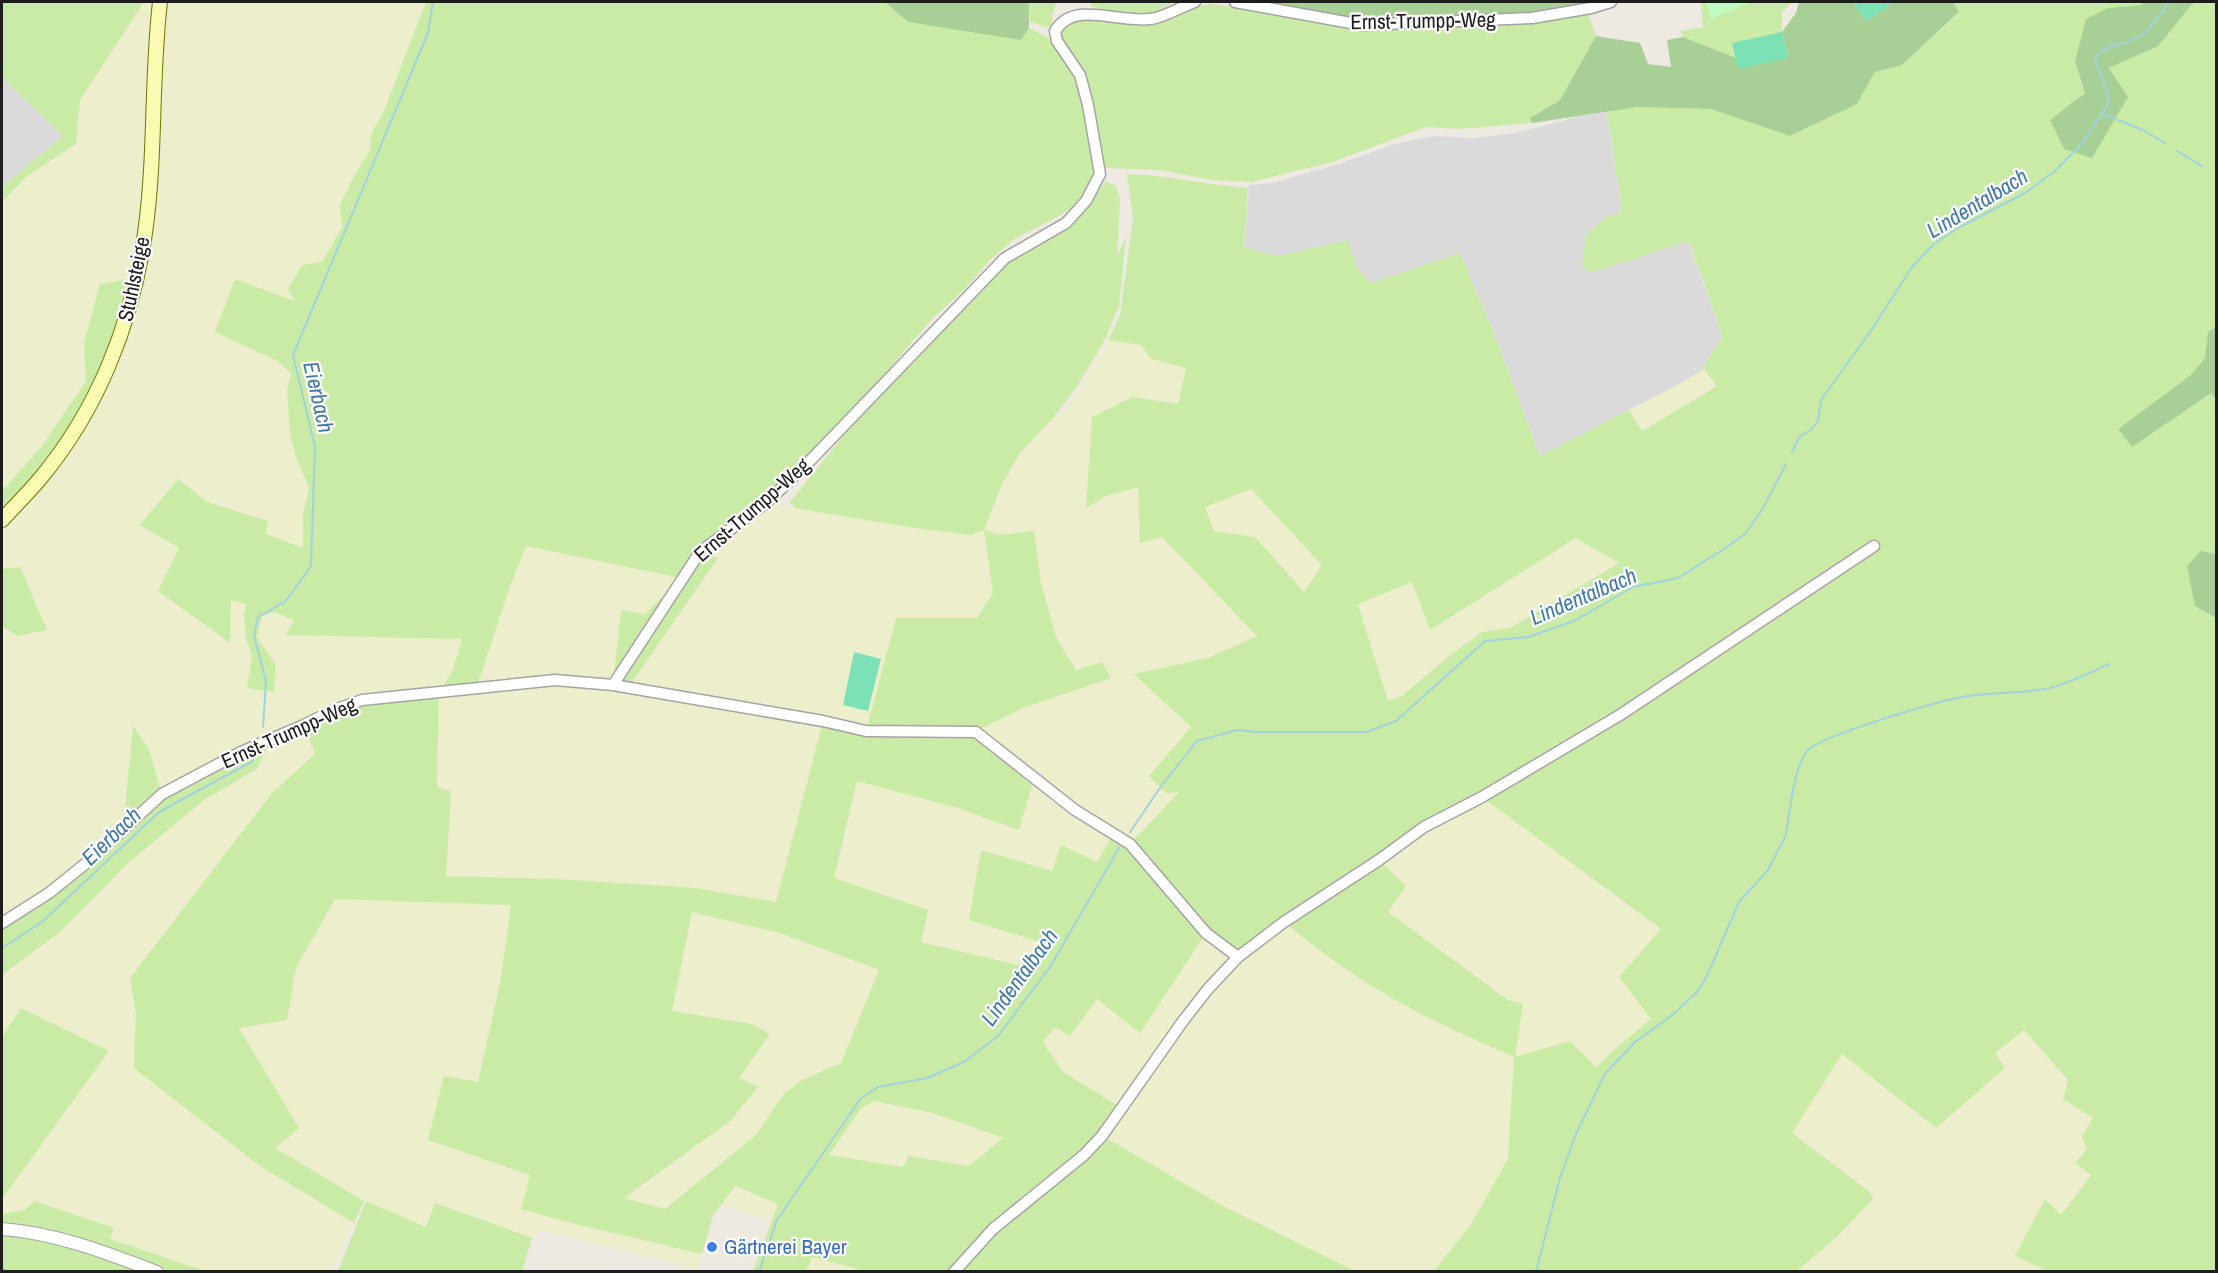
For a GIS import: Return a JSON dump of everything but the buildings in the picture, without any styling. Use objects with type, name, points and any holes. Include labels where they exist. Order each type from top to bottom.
[{"type":"main road","name":"Stuhlsteige","points":[[2,520],[39,480],[71,435],[110,364],[128,316],[145,233],[160,2]]},
{"type":"street","name":"Ernst-Trumpp-Weg","points":[[2,923],[49,892],[90,860],[162,794],[241,752],[334,710],[362,700],[514,684],[555,681],[613,685],[700,552],[766,503],[805,466],[1005,258],[1066,223],[1086,201],[1100,174],[1088,105],[1080,75],[1057,41],[1055,31],[1065,13],[1074,8],[1089,7],[1132,20],[1153,19],[1195,2]]},
{"type":"street","name":"Ernst-Trumpp-Weg","points":[[1235,2],[1362,25],[1532,18],[1591,8],[1611,2]]},
{"type":"street","points":[[954,1272],[993,1229],[1084,1155],[1102,1136],[1208,989],[1238,957],[1284,922],[1379,860],[1424,827],[1482,797],[1620,715],[1874,546]]},
{"type":"street","points":[[613,685],[823,721],[866,731],[975,732],[1076,810],[1130,844],[1206,933],[1238,957]]},
{"type":"street","points":[[2,1229],[80,1244],[157,1272]]},
{"type":"shaded area","points":[[2,74],[9,84],[63,136],[2,187]]},
{"type":"shaded area","points":[[1607,111],[1622,211],[1605,218],[1593,272],[1688,240],[1723,337],[1707,360],[1704,369],[1695,376],[1540,456],[1493,331],[1460,253],[1371,283],[1357,268],[1347,240],[1279,256],[1244,248],[1249,185],[1272,183],[1332,166],[1395,144],[1433,136],[1474,138],[1516,133]]},
{"type":"green space","points":[[2,2],[144,2],[80,100],[76,144],[27,176],[2,202],[2,187],[63,136],[9,84],[2,74]]},
{"type":"green space","points":[[144,2],[426,2],[384,111],[371,134],[370,150],[340,205],[342,227],[322,262],[296,302],[215,331],[277,361],[291,373],[287,391],[296,457],[309,487],[303,515],[303,549],[266,534],[268,521],[207,502],[179,479],[140,524],[180,548],[159,591],[229,643],[231,600],[247,604],[244,615],[246,638],[252,654],[248,688],[274,691],[276,665],[257,637],[262,616],[274,612],[295,620],[286,635],[462,639],[452,672],[440,691],[508,592],[526,546],[681,578],[645,614],[613,684],[717,558],[700,552],[766,503],[914,528],[971,535],[984,530],[993,593],[977,618],[896,618],[866,731],[823,722],[776,902],[696,888],[556,879],[446,876],[451,791],[315,754],[272,793],[130,978],[136,1013],[134,1068],[260,1166],[352,1222],[332,1271],[205,1271],[110,1239],[114,1228],[34,1201],[25,1210],[2,1214],[2,1199],[109,1051],[21,1008],[2,1037],[2,976],[61,931],[127,864],[204,800],[257,769],[162,794],[156,776],[123,829],[2,923],[2,626],[17,636],[20,567],[2,569],[2,520],[92,400],[84,342],[86,381],[42,446],[2,491],[2,202],[27,176],[76,144],[80,100]]},
{"type":"green space","points":[[426,2],[885,2],[908,22],[1021,39],[1029,28],[1049,38],[1060,52],[1074,73],[1081,94],[1095,172],[1079,203],[1013,240],[989,261],[965,289],[932,319],[875,385],[807,457],[758,505],[696,552],[676,577],[526,546],[508,592],[477,687],[439,692],[437,787],[451,791],[446,876],[556,879],[696,888],[776,902],[823,721],[866,731],[896,618],[977,618],[993,593],[984,530],[1000,535],[1034,531],[1041,583],[1056,637],[1076,670],[1102,662],[1111,678],[1023,708],[976,731],[1034,779],[1019,830],[958,808],[857,781],[834,878],[928,910],[921,942],[1035,969],[1040,942],[969,920],[981,850],[1052,871],[1061,845],[1097,862],[1114,833],[1130,844],[1179,792],[1166,793],[1149,776],[1191,727],[1134,674],[1208,658],[1257,636],[1162,537],[1140,543],[1138,487],[1106,496],[1086,508],[1092,417],[1132,397],[1178,404],[1186,368],[1151,359],[1141,345],[1108,340],[1120,315],[1133,219],[1127,174],[1248,188],[1244,248],[1279,256],[1348,240],[1357,268],[1371,283],[1460,253],[1493,331],[1540,456],[1629,410],[1642,431],[1717,386],[1704,369],[1707,360],[1723,337],[1689,241],[1593,272],[1582,268],[1586,235],[1605,218],[1622,211],[1607,111],[1637,107],[1712,109],[1790,136],[1857,104],[1875,72],[1902,65],[1959,13],[1953,2],[2143,2],[2141,5],[2108,8],[2075,61],[2085,93],[2050,120],[2064,149],[2109,68],[2158,46],[2194,2],[2216,2],[2216,327],[2208,332],[2205,358],[2191,375],[2118,429],[2132,447],[2211,393],[2216,399],[2216,554],[2201,551],[2195,606],[2216,618],[2216,1271],[2047,1271],[2015,1256],[2045,1199],[2061,1215],[2091,1175],[2075,1163],[2087,1149],[2082,1136],[2093,1118],[2063,1099],[2068,1080],[2024,1030],[1995,1053],[2005,1068],[1936,1128],[1842,1054],[1792,1133],[1871,1193],[1873,1199],[1839,1235],[1797,1271],[1434,1271],[1472,1223],[1508,1158],[1514,1057],[1447,1027],[1369,984],[1319,950],[1284,922],[1238,957],[1206,933],[1140,1033],[1097,999],[1070,1036],[1055,1027],[1043,1042],[1063,1072],[1122,1108],[1103,1136],[1221,1205],[1355,1271],[869,1272],[812,1257],[806,1271],[753,1271],[778,1204],[735,1186],[713,1216],[702,1254],[521,1209],[530,1175],[428,1140],[444,1076],[478,1082],[500,983],[511,905],[335,899],[296,968],[287,1020],[239,1028],[299,1128],[275,1148],[364,1201],[354,1223],[260,1166],[134,1068],[136,1013],[130,978],[272,793],[315,754],[304,725],[334,710],[439,691],[452,672],[462,639],[286,635],[294,620],[274,612],[262,616],[257,637],[276,665],[274,692],[247,688],[252,655],[246,638],[244,615],[247,604],[231,600],[230,643],[158,591],[179,548],[140,525],[178,479],[207,502],[268,521],[266,534],[303,548],[303,515],[309,487],[296,457],[290,433],[287,391],[291,373],[277,361],[215,332],[235,279],[295,301],[288,289],[302,265],[322,262],[342,227],[340,205],[370,150],[371,134],[384,111]],"holes":[[[1251,489],[1322,565],[1304,592],[1255,537],[1214,531],[1205,507]],[[1576,538],[1619,563],[1510,628],[1482,632],[1449,656],[1402,696],[1388,701],[1358,604],[1412,582],[1430,630]],[[1482,797],[1661,929],[1619,977],[1651,1019],[1596,1067],[1570,1041],[1515,1057],[1523,1004],[1508,1000],[1388,912],[1406,886],[1379,860]],[[692,912],[780,933],[879,970],[841,1063],[802,1080],[783,1095],[756,1135],[665,1209],[624,1198],[730,1121],[758,1087],[739,1078],[770,1034],[752,1024],[672,1011]],[[874,1101],[933,1113],[1003,1138],[969,1166],[909,1156],[903,1167],[829,1155],[861,1108]]]},
{"type":"green space","points":[[885,2],[1029,2],[1029,28],[1021,40],[908,22]]},
{"type":"green space","points":[[1029,2],[1057,2],[1052,15],[1052,25],[1047,27],[1030,22]]},
{"type":"green space","points":[[1090,2],[1174,2],[1151,13],[1133,16],[1091,6]]},
{"type":"green space","points":[[1267,2],[1598,2],[1525,14],[1367,22]]},
{"type":"green space","points":[[1701,2],[1792,2],[1782,12],[1782,32],[1788,58],[1738,69],[1736,58],[1683,37],[1680,31],[1703,27]]},
{"type":"green space","points":[[1706,2],[1752,2],[1711,19]]},
{"type":"green space","points":[[1799,2],[1853,2],[1867,21],[1894,2],[1953,2],[1959,12],[1902,65],[1875,72],[1857,104],[1790,136],[1711,109],[1637,107],[1532,123],[1530,118],[1560,100],[1596,36],[1640,43],[1648,64],[1671,67],[1667,40],[1683,37],[1736,58],[1738,68],[1788,58],[1782,32],[1796,13]]},
{"type":"green space","points":[[1853,2],[1894,2],[1867,21]]},
{"type":"green space","points":[[2143,2],[2194,2],[2158,46],[2109,68],[2128,97],[2092,158],[2064,149],[2050,120],[2085,93],[2075,61],[2086,19],[2108,8],[2141,5]]},
{"type":"green space","points":[[1209,4],[1261,9],[1359,31],[1526,24],[1588,14],[1596,36],[1560,100],[1530,118],[1532,123],[1458,129],[1426,127],[1333,162],[1251,182],[1212,180],[1159,170],[1105,168],[1093,106],[1067,53],[1062,34],[1063,24],[1093,13],[1139,25],[1156,22],[1188,9]]},
{"type":"green space","points":[[1782,32],[1788,58],[1738,69],[1732,43]]},
{"type":"green space","points":[[1106,181],[1116,186],[1120,199],[1117,257],[1126,237],[1119,306],[1105,340],[1078,385],[1055,416],[1020,453],[1002,484],[984,530],[971,535],[794,508],[795,506],[789,503],[853,424],[1008,259],[1072,223]]},
{"type":"green space","points":[[135,278],[92,400],[2,520],[2,491],[42,446],[86,381],[84,342],[100,284]]},
{"type":"green space","points":[[2216,327],[2216,399],[2211,393],[2132,447],[2118,429],[2191,375],[2205,358],[2208,332]]},
{"type":"green space","points":[[1108,340],[1141,345],[1151,359],[1186,368],[1178,404],[1132,397],[1086,507],[1106,496],[1138,487],[1162,537],[1258,636],[1208,658],[1135,674],[1192,727],[1149,776],[1180,791],[1130,844],[1097,863],[1052,871],[981,850],[1041,942],[1036,969],[921,942],[928,910],[834,878],[857,781],[958,808],[1019,830],[976,732],[1023,708],[1111,678],[1076,670],[1056,637],[1041,583],[1034,531],[1000,535],[984,530],[1002,484],[1020,453],[1055,416],[1061,416],[1075,397]]},
{"type":"green space","points":[[1704,369],[1717,386],[1642,431],[1629,410]]},
{"type":"green space","points":[[1250,489],[1323,565],[1304,592],[1255,537],[1214,531],[1205,507]]},
{"type":"green space","points":[[1576,538],[1620,562],[1510,628],[1482,632],[1449,656],[1402,696],[1388,701],[1358,604],[1412,582],[1430,629]]},
{"type":"green space","points":[[2201,551],[2216,554],[2216,618],[2195,606],[2187,566]]},
{"type":"green space","points":[[700,552],[718,558],[628,688],[613,685],[621,610],[645,614],[681,578]]},
{"type":"green space","points":[[20,567],[47,630],[17,636],[2,626],[2,569]]},
{"type":"green space","points":[[854,652],[881,659],[868,711],[843,705]]},
{"type":"green space","points":[[133,726],[149,749],[162,794],[271,740],[257,769],[204,800],[127,864],[61,931],[2,975],[2,923],[123,829]]},
{"type":"green space","points":[[1482,797],[1662,929],[1652,1019],[1617,1047],[1596,1068],[1515,1057],[1508,1158],[1472,1223],[1434,1271],[1355,1271],[1221,1205],[1102,1136],[1121,1108],[1063,1072],[1042,1042],[1055,1027],[1097,999],[1206,933],[1284,922],[1381,992],[1441,1024],[1514,1057],[1523,1004],[1509,1001],[1388,912],[1379,860]]},
{"type":"green space","points":[[335,899],[512,905],[500,983],[478,1082],[428,1140],[531,1176],[521,1208],[571,1223],[702,1254],[697,1269],[539,1230],[536,1240],[435,1204],[426,1227],[364,1201],[275,1148],[239,1028],[287,1020],[296,968]]},
{"type":"green space","points":[[692,912],[780,933],[879,970],[841,1063],[802,1080],[783,1095],[756,1135],[665,1209],[624,1198],[730,1121],[757,1087],[738,1079],[770,1035],[752,1024],[672,1011]]},
{"type":"green space","points":[[21,1008],[109,1051],[2,1199],[2,1037]]},
{"type":"green space","points":[[2024,1030],[2068,1080],[2063,1099],[2093,1118],[2087,1149],[2091,1175],[2061,1215],[2045,1200],[2015,1256],[2047,1271],[1797,1271],[1839,1235],[1873,1199],[1871,1192],[1791,1133],[1842,1053],[2005,1069],[1995,1053]]},
{"type":"green space","points":[[874,1101],[933,1113],[1004,1138],[969,1166],[910,1156],[903,1167],[828,1155],[861,1108]]},
{"type":"green space","points":[[735,1186],[779,1204],[771,1221],[719,1205]]},
{"type":"green space","points":[[34,1201],[114,1228],[110,1239],[205,1271],[2,1271],[2,1214],[25,1210]]},
{"type":"green space","points":[[366,1201],[426,1227],[435,1203],[532,1238],[522,1271],[338,1271]]},
{"type":"green space","points":[[811,1257],[868,1271],[806,1272]]},
{"type":"waterway","name":"Eierbach","points":[[263,727],[266,681],[254,636],[258,617],[286,601],[311,566],[315,447],[293,355],[428,33],[433,2]]},
{"type":"waterway","name":"Lindentalbach","points":[[1792,452],[1799,437],[1811,430],[1818,421],[1821,400],[1870,332],[1912,267],[1934,244],[1956,229],[2025,193],[2055,171],[2084,141],[2108,104],[2107,93],[2095,58],[2105,49],[2129,41],[2146,32],[2169,2]]},
{"type":"waterway","points":[[2103,114],[2143,130],[2165,143]]},
{"type":"waterway","points":[[2177,151],[2202,166]]},
{"type":"waterway","name":"Lindentalbach","points":[[1130,832],[1162,785],[1197,741],[1237,730],[1366,732],[1396,721],[1485,641],[1528,637],[1574,621],[1633,587],[1678,578],[1727,547],[1745,534],[1762,510],[1786,464]]},
{"type":"waterway","points":[[1536,1272],[1560,1178],[1576,1134],[1605,1074],[1635,1042],[1671,1016],[1698,991],[1707,976],[1739,902],[1768,870],[1786,835],[1795,780],[1807,751],[1855,728],[1930,705],[1974,695],[2049,688],[2072,681],[2109,664]]},
{"type":"waterway","name":"Eierbach","points":[[2,948],[42,922],[159,812],[253,761]]},
{"type":"waterway","name":"Lindentalbach","points":[[759,1272],[777,1220],[861,1098],[878,1087],[927,1078],[964,1062],[998,1036],[1050,967],[1119,848]]},
{"type":"waterway","name":"Lindentalbach","points":[[2,1268],[8,1272]]},
{"type":"place","name":"Gärtnerei Bayer","points":[[712,1247]]}]
